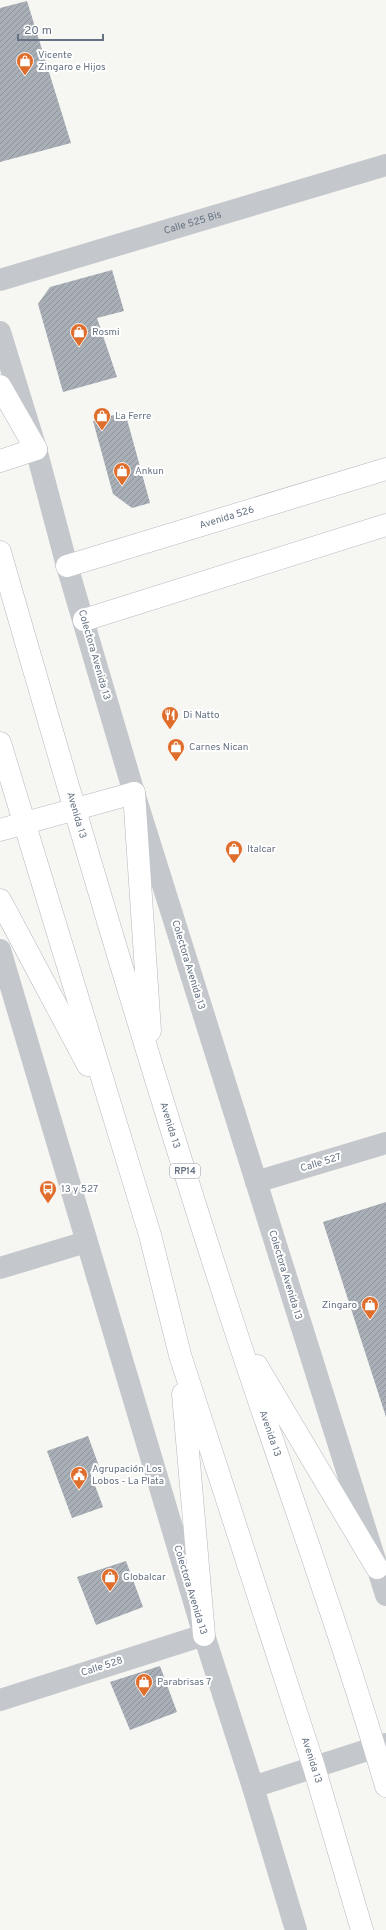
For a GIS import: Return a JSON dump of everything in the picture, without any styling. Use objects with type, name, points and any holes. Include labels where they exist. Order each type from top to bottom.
[{"type":"main road","points":[[0,386],[36,449],[0,461]]},
{"type":"main road","name":"Avenida 526","points":[[67,566],[386,469]]},
{"type":"main road","points":[[84,620],[386,525]]},
{"type":"main road","name":"Avenida 13","points":[[0,552],[74,810],[152,1070],[235,1329],[380,1746],[386,1786]]},
{"type":"main road","name":"Avenida 13","points":[[0,743],[150,1234],[180,1355],[314,1767],[362,1930]]},
{"type":"main road","points":[[0,830],[134,794],[152,1070]]},
{"type":"main road","points":[[0,900],[111,1108]]},
{"type":"main road","points":[[235,1329],[377,1568]]},
{"type":"main road","points":[[180,1355],[204,1635]]},
{"type":"street","name":"Calle 525 Bis","points":[[0,280],[386,165]]},
{"type":"street","name":"Colectora Avenida 13","points":[[0,332],[36,449],[67,566],[134,794],[386,1595]]},
{"type":"street","name":"Colectora Avenida 13","points":[[0,950],[204,1635],[253,1787],[296,1930]]},
{"type":"street","name":"Calle 527","points":[[256,1182],[386,1143]]},
{"type":"street","points":[[0,1268],[86,1242]]},
{"type":"street","name":"Calle 528","points":[[0,1700],[204,1635]]},
{"type":"street","points":[[253,1787],[380,1746]]},
{"type":"building","name":"Vicente Zingaro e Hijos","points":[[27,1],[71,143],[0,162],[0,8]]},
{"type":"building","name":"Rosmi","points":[[112,270],[124,311],[97,318],[117,377],[63,392],[38,304],[50,287]]},
{"type":"building","points":[[125,412],[150,503],[132,508],[113,494],[93,421]]},
{"type":"building","name":"Zingaro","points":[[386,1202],[386,1417],[323,1222]]},
{"type":"building","name":"Agrupación Los Lobos - La Plata","points":[[88,1436],[100,1469],[90,1472],[103,1507],[72,1518],[47,1451]]},
{"type":"building","name":"Globalcar","points":[[126,1561],[143,1607],[96,1625],[77,1577]]},
{"type":"building","name":"Parabrisas 7","points":[[160,1666],[177,1712],[130,1730],[110,1682]]},
{"type":"place","name":"Vicente Zingaro e Hijos","points":[[25,76]]},
{"type":"place","name":"Rosmi","points":[[79,347]]},
{"type":"place","name":"La Ferre","points":[[102,431]]},
{"type":"place","name":"Ankun","points":[[122,486]]},
{"type":"place","name":"Di Natto","points":[[170,730]]},
{"type":"place","name":"Carnes Nican","points":[[176,762]]},
{"type":"place","name":"Italcar","points":[[234,864]]},
{"type":"place","name":"13 y 527","points":[[48,1204]]},
{"type":"place","name":"Zingaro","points":[[370,1320]]},
{"type":"place","name":"Agrupación Los Lobos - La Plata","points":[[79,1490]]},
{"type":"place","name":"Globalcar","points":[[110,1592]]},
{"type":"place","name":"Parabrisas 7","points":[[144,1697]]}]
